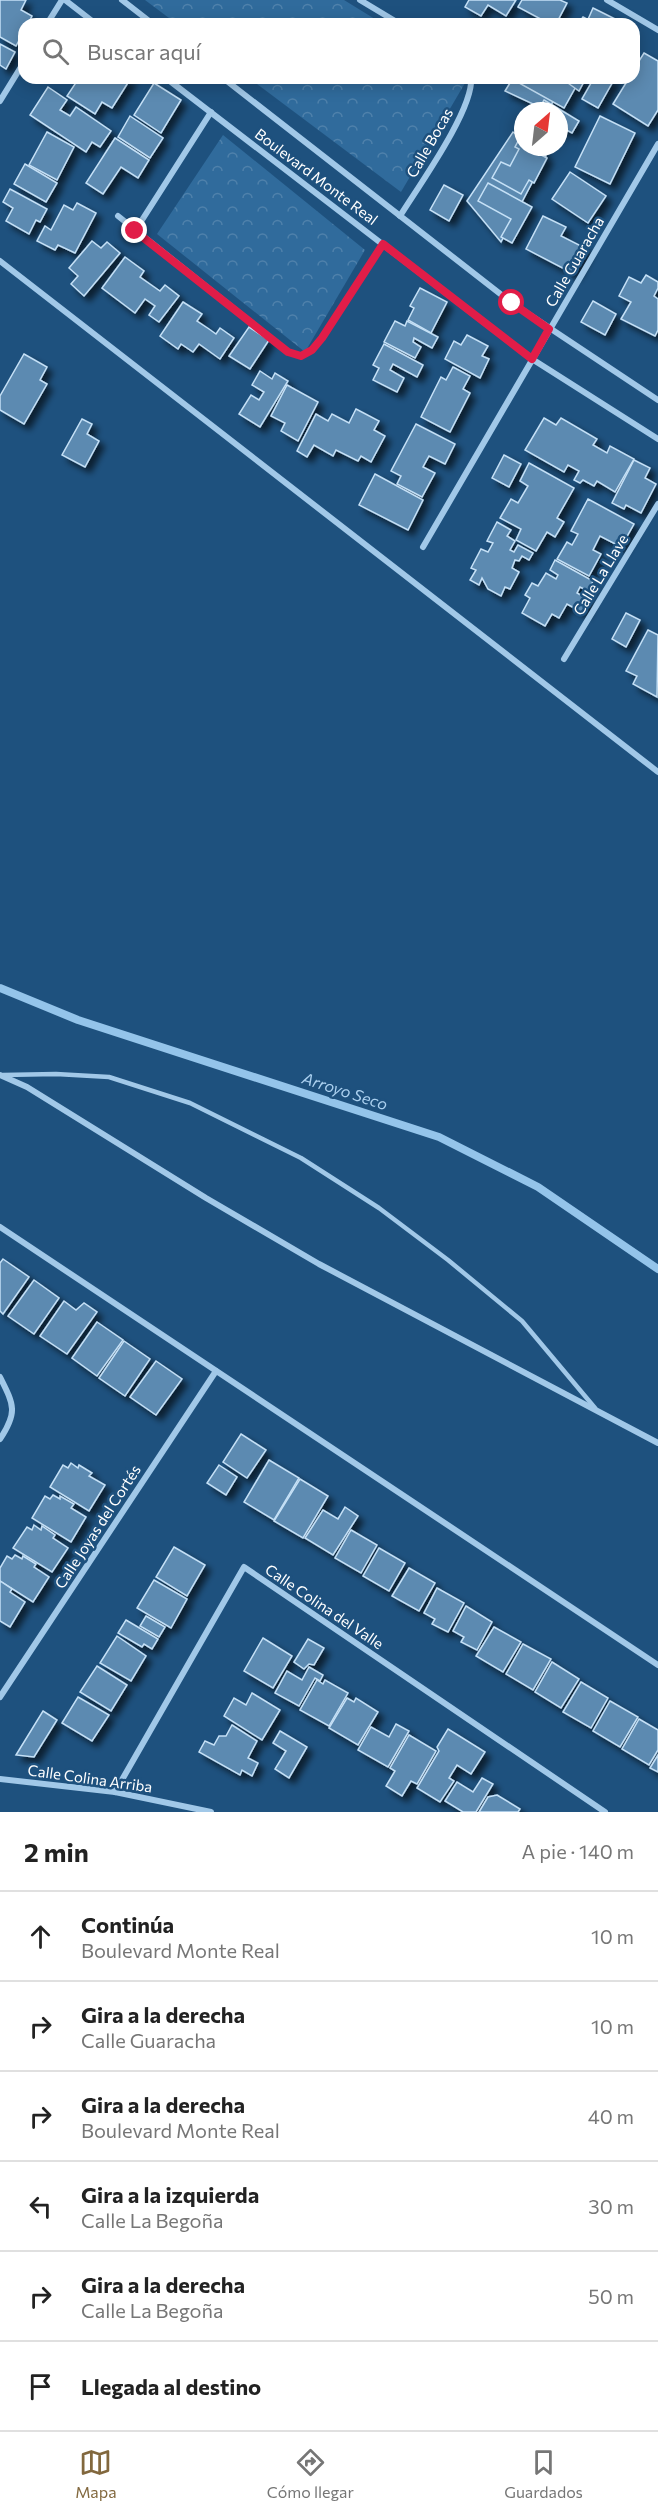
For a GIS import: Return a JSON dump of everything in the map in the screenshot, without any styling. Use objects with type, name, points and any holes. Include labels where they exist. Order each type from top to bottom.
[{"type":"street","points":[[51,18],[63,0],[88,18]]},
{"type":"street","points":[[123,0],[146,18]]},
{"type":"street","points":[[360,0],[390,18]]},
{"type":"street","points":[[607,0],[638,18]]},
{"type":"street","points":[[640,19],[658,30]]},
{"type":"street","points":[[0,101],[18,72]]},
{"type":"street","name":"Boulevard Monte Real","points":[[174,84],[532,359],[658,439]]},
{"type":"street","name":"Boulevard Monte Real","points":[[231,84],[549,329],[658,400]]},
{"type":"street","name":"Calle Bocas","points":[[400,216],[456,125],[469,96],[470,84]]},
{"type":"street","points":[[135,231],[211,112]]},
{"type":"street","name":"Calle Guaracha","points":[[423,547],[658,144]]},
{"type":"street","points":[[118,216],[288,352],[301,356],[312,350],[322,338],[383,244]]},
{"type":"street","points":[[0,261],[658,772]]},
{"type":"street","name":"Calle La Llave","points":[[564,659],[658,504]]},
{"type":"street","points":[[0,1075],[27,1087],[206,1198],[319,1264],[596,1408],[658,1443]]},
{"type":"street","points":[[0,1227],[658,1665]]},
{"type":"street","name":"Calle Joyas del Cortés","points":[[0,1697],[216,1371]]},
{"type":"street","points":[[0,1377],[13,1402],[10,1424],[0,1439]]},
{"type":"street","name":"Calle Colina del Valle","points":[[115,1792],[244,1567],[605,1812]]},
{"type":"street","name":"Calle Colina Arriba","points":[[0,1779],[115,1792],[212,1812]]},
{"type":"lane","points":[[0,1075],[56,1074],[109,1077],[190,1103],[301,1158],[388,1215],[448,1260],[522,1321],[596,1408]]},
{"type":"green space","points":[[145,0],[344,0],[373,18],[169,18]]},
{"type":"green space","points":[[257,84],[464,84],[401,192]]},
{"type":"green space","points":[[223,135],[365,250],[305,352],[157,234]]},
{"type":"building","points":[[0,0],[26,0],[21,10],[32,16],[31,18],[18,18],[16,46],[0,37]]},
{"type":"building","points":[[469,0],[516,0],[506,16],[488,5],[481,16],[465,7]]},
{"type":"building","points":[[522,0],[560,0],[567,3],[559,18],[539,18],[518,7]]},
{"type":"building","points":[[593,8],[613,18],[589,18]]},
{"type":"building","points":[[0,44],[15,52],[6,69],[0,65]]},
{"type":"building","points":[[644,53],[658,61],[658,110],[648,126],[613,104],[625,84],[640,84],[640,59]]},
{"type":"building","points":[[75,84],[127,84],[112,108],[102,102],[95,114],[67,96]]},
{"type":"building","points":[[153,84],[181,100],[161,133],[134,115]]},
{"type":"building","points":[[509,84],[562,84],[553,102],[529,102],[505,91]]},
{"type":"building","points":[[521,84],[577,84],[567,102],[553,102]]},
{"type":"building","points":[[569,84],[583,84],[579,91]]},
{"type":"building","points":[[591,84],[612,84],[598,108],[582,99]]},
{"type":"building","points":[[48,87],[67,100],[60,110],[70,116],[76,107],[111,131],[100,147],[92,142],[86,152],[30,115]]},
{"type":"building","points":[[568,114],[579,121],[572,133],[568,131]]},
{"type":"building","points":[[130,116],[163,138],[150,158],[118,137]]},
{"type":"building","points":[[600,116],[635,133],[610,184],[575,167]]},
{"type":"building","points":[[47,132],[74,147],[57,180],[29,165]]},
{"type":"building","points":[[513,132],[514,156],[546,156],[501,242],[467,201]]},
{"type":"building","points":[[115,138],[149,160],[138,178],[121,167],[103,194],[86,183]]},
{"type":"building","points":[[515,156],[547,158],[534,183],[529,180],[521,194],[492,178],[501,162],[510,166]]},
{"type":"building","points":[[25,164],[57,183],[46,202],[14,184]]},
{"type":"building","points":[[570,172],[606,196],[588,223],[552,199]]},
{"type":"building","points":[[488,183],[532,207],[512,243],[501,237],[511,219],[478,201]]},
{"type":"building","points":[[444,185],[463,195],[449,221],[430,210]]},
{"type":"building","points":[[10,189],[47,209],[40,222],[36,220],[29,234],[6,221],[13,208],[3,202]]},
{"type":"building","points":[[77,203],[96,213],[75,253],[58,245],[55,250],[37,241],[45,226],[51,230],[64,205],[73,210]]},
{"type":"building","points":[[543,216],[566,227],[561,236],[587,249],[574,274],[526,249]]},
{"type":"building","points":[[92,241],[101,248],[107,242],[120,253],[84,296],[71,284],[78,276],[69,268]]},
{"type":"building","points":[[125,257],[144,271],[140,277],[160,291],[165,285],[179,296],[159,322],[149,315],[155,306],[145,299],[135,313],[102,288]]},
{"type":"building","points":[[646,275],[658,282],[654,296],[658,299],[658,330],[655,336],[621,319],[631,302],[619,296],[629,277],[641,283]]},
{"type":"building","points":[[420,288],[447,302],[431,333],[408,320],[414,308],[410,306]]},
{"type":"building","points":[[593,301],[616,314],[605,335],[581,322]]},
{"type":"building","points":[[183,302],[202,314],[197,321],[216,334],[220,328],[234,338],[220,359],[199,344],[193,352],[181,344],[178,349],[160,336]]},
{"type":"building","points":[[395,321],[405,326],[407,321],[438,337],[432,348],[414,338],[413,342],[421,347],[415,358],[384,342]]},
{"type":"building","points":[[249,327],[269,340],[250,369],[229,356]]},
{"type":"building","points":[[467,335],[488,346],[482,356],[489,359],[480,378],[445,359],[454,341],[461,345]]},
{"type":"building","points":[[384,344],[423,365],[417,377],[393,364],[390,370],[404,378],[397,392],[373,380],[379,368],[373,365]]},
{"type":"building","points":[[24,354],[47,367],[40,380],[47,384],[24,424],[0,410],[0,396]]},
{"type":"building","points":[[453,367],[470,376],[463,389],[470,393],[450,432],[421,417],[441,377],[446,380]]},
{"type":"building","points":[[260,371],[272,379],[275,373],[288,381],[260,427],[239,414],[251,395],[259,400],[264,392],[252,385]]},
{"type":"building","points":[[287,385],[318,402],[298,441],[281,431],[285,423],[271,416]]},
{"type":"building","points":[[356,409],[379,421],[374,430],[385,436],[371,462],[361,456],[358,461],[336,450],[333,456],[314,445],[307,457],[297,451],[316,414],[328,421],[332,414],[349,423]]},
{"type":"building","points":[[544,418],[556,425],[561,418],[597,439],[593,445],[607,453],[610,446],[634,459],[615,492],[597,481],[594,486],[583,480],[580,483],[574,480],[579,471],[568,465],[564,472],[525,450]]},
{"type":"building","points":[[82,419],[92,424],[87,434],[99,441],[85,467],[62,455]]},
{"type":"building","points":[[416,424],[455,444],[445,464],[429,456],[423,467],[435,473],[422,497],[397,484],[401,476],[391,471]]},
{"type":"building","points":[[504,455],[521,464],[509,487],[492,478]]},
{"type":"building","points":[[634,460],[650,468],[645,478],[656,484],[641,513],[626,505],[624,509],[612,503]]},
{"type":"building","points":[[529,463],[574,488],[557,518],[564,522],[555,537],[547,532],[536,551],[516,540],[521,529],[500,518],[511,499],[518,503],[528,486],[520,481]]},
{"type":"building","points":[[375,474],[423,500],[408,530],[359,505]]},
{"type":"building","points":[[588,499],[634,524],[621,547],[600,536],[593,550],[601,554],[589,576],[557,559],[567,542],[572,545],[578,534],[571,531]]},
{"type":"building","points":[[497,522],[511,530],[507,536],[515,541],[510,550],[514,552],[518,545],[533,553],[529,560],[522,556],[519,561],[515,560],[512,568],[519,572],[510,589],[505,587],[501,596],[488,589],[482,578],[479,585],[470,580],[476,570],[471,568],[481,549],[488,552],[493,543],[487,541]]},
{"type":"building","points":[[555,560],[593,581],[588,591],[580,587],[577,593],[589,600],[583,613],[567,604],[559,618],[552,614],[545,626],[522,613],[530,598],[525,595],[532,583],[538,586],[546,573],[556,579],[558,575],[550,570]]},
{"type":"building","points":[[626,613],[640,620],[626,647],[612,639]]},
{"type":"building","points":[[648,630],[658,635],[657,697],[633,684],[637,676],[626,671]]},
{"type":"building","points":[[3,1259],[29,1277],[3,1314],[0,1311],[0,1263]]},
{"type":"building","points":[[34,1280],[59,1298],[34,1334],[8,1316]]},
{"type":"building","points":[[64,1301],[76,1310],[84,1303],[97,1312],[67,1354],[40,1336]]},
{"type":"building","points":[[97,1322],[123,1340],[97,1376],[72,1358]]},
{"type":"building","points":[[124,1341],[150,1359],[125,1396],[99,1378]]},
{"type":"building","points":[[156,1361],[182,1379],[156,1415],[130,1397]]},
{"type":"building","points":[[241,1434],[266,1450],[247,1478],[223,1462]]},
{"type":"building","points":[[269,1460],[299,1478],[274,1520],[244,1502]]},
{"type":"building","points":[[71,1463],[92,1473],[89,1476],[105,1485],[89,1511],[50,1487],[63,1465],[68,1468]]},
{"type":"building","points":[[219,1465],[237,1477],[226,1495],[207,1483]]},
{"type":"building","points":[[300,1479],[328,1496],[303,1538],[274,1521]]},
{"type":"building","points":[[53,1495],[60,1499],[60,1496],[74,1504],[71,1508],[86,1517],[71,1542],[32,1518],[45,1496],[50,1499]]},
{"type":"building","points":[[345,1507],[358,1516],[333,1555],[305,1538],[323,1510],[338,1519]]},
{"type":"building","points":[[34,1525],[41,1530],[42,1526],[55,1535],[53,1538],[68,1548],[52,1572],[13,1548],[27,1527],[32,1530]]},
{"type":"building","points":[[351,1530],[377,1545],[361,1573],[335,1558]]},
{"type":"building","points":[[174,1547],[205,1565],[187,1596],[156,1577]]},
{"type":"building","points":[[379,1548],[405,1563],[389,1591],[363,1576]]},
{"type":"building","points":[[15,1555],[22,1559],[23,1556],[36,1564],[34,1567],[49,1577],[33,1602],[0,1581],[0,1568],[7,1556],[12,1559]]},
{"type":"building","points":[[409,1568],[435,1583],[419,1611],[392,1596]]},
{"type":"building","points":[[154,1580],[187,1599],[171,1628],[137,1608]]},
{"type":"building","points":[[0,1581],[12,1589],[10,1592],[25,1602],[10,1627],[0,1621]]},
{"type":"building","points":[[437,1588],[464,1603],[448,1632],[432,1624],[435,1619],[424,1613]]},
{"type":"building","points":[[466,1606],[492,1622],[477,1650],[461,1642],[464,1637],[453,1631]]},
{"type":"building","points":[[146,1616],[165,1627],[159,1637],[140,1626]]},
{"type":"building","points":[[126,1620],[158,1639],[152,1649],[144,1644],[142,1647],[118,1633]]},
{"type":"building","points":[[494,1627],[521,1642],[503,1672],[476,1656]]},
{"type":"building","points":[[117,1636],[146,1656],[131,1681],[100,1663]]},
{"type":"building","points":[[263,1638],[292,1656],[273,1688],[244,1671]]},
{"type":"building","points":[[308,1639],[324,1648],[314,1665],[309,1664],[304,1669],[294,1662]]},
{"type":"building","points":[[523,1644],[551,1659],[533,1690],[506,1674]]},
{"type":"building","points":[[552,1662],[579,1679],[561,1708],[535,1692]]},
{"type":"building","points":[[97,1666],[127,1685],[111,1711],[80,1692]]},
{"type":"building","points":[[309,1667],[323,1675],[320,1681],[315,1678],[299,1706],[275,1693],[287,1671],[302,1680]]},
{"type":"building","points":[[317,1680],[323,1684],[325,1680],[348,1693],[329,1726],[300,1710]]},
{"type":"building","points":[[581,1682],[608,1698],[591,1728],[563,1712]]},
{"type":"building","points":[[252,1693],[280,1710],[262,1740],[224,1716],[234,1698],[246,1705]]},
{"type":"building","points":[[78,1697],[109,1715],[92,1741],[62,1723]]},
{"type":"building","points":[[347,1698],[354,1702],[356,1698],[378,1712],[358,1745],[329,1728]]},
{"type":"building","points":[[610,1701],[638,1717],[620,1747],[593,1731]]},
{"type":"building","points":[[43,1711],[57,1720],[34,1757],[16,1755]]},
{"type":"building","points":[[639,1719],[658,1730],[658,1750],[649,1765],[622,1749]]},
{"type":"building","points":[[396,1724],[409,1731],[388,1767],[358,1750],[371,1727],[389,1737]]},
{"type":"building","points":[[232,1725],[257,1741],[248,1758],[258,1763],[252,1776],[242,1770],[240,1775],[199,1752],[205,1741],[214,1745],[219,1736],[226,1736]]},
{"type":"building","points":[[448,1729],[485,1752],[471,1774],[457,1765],[449,1778],[454,1781],[440,1802],[417,1788],[439,1751],[437,1747]]},
{"type":"building","points":[[280,1731],[307,1747],[289,1778],[275,1769],[286,1751],[273,1743]]},
{"type":"building","points":[[409,1735],[436,1751],[417,1784],[411,1781],[402,1796],[386,1786],[395,1771],[390,1768]]},
{"type":"building","points":[[658,1755],[658,1772],[650,1768]]},
{"type":"building","points":[[482,1778],[493,1784],[476,1812],[463,1812],[445,1801],[457,1782],[473,1792]]},
{"type":"building","points":[[497,1795],[520,1809],[518,1812],[479,1812],[488,1797]]},
{"type":"waterway","name":"Arroyo Seco","points":[[0,988],[78,1020],[439,1137],[538,1187],[658,1269]]},
{"type":"route","points":[[135,231],[288,352],[301,356],[312,350],[322,338],[383,244],[532,359],[549,329],[512,303]]}]
